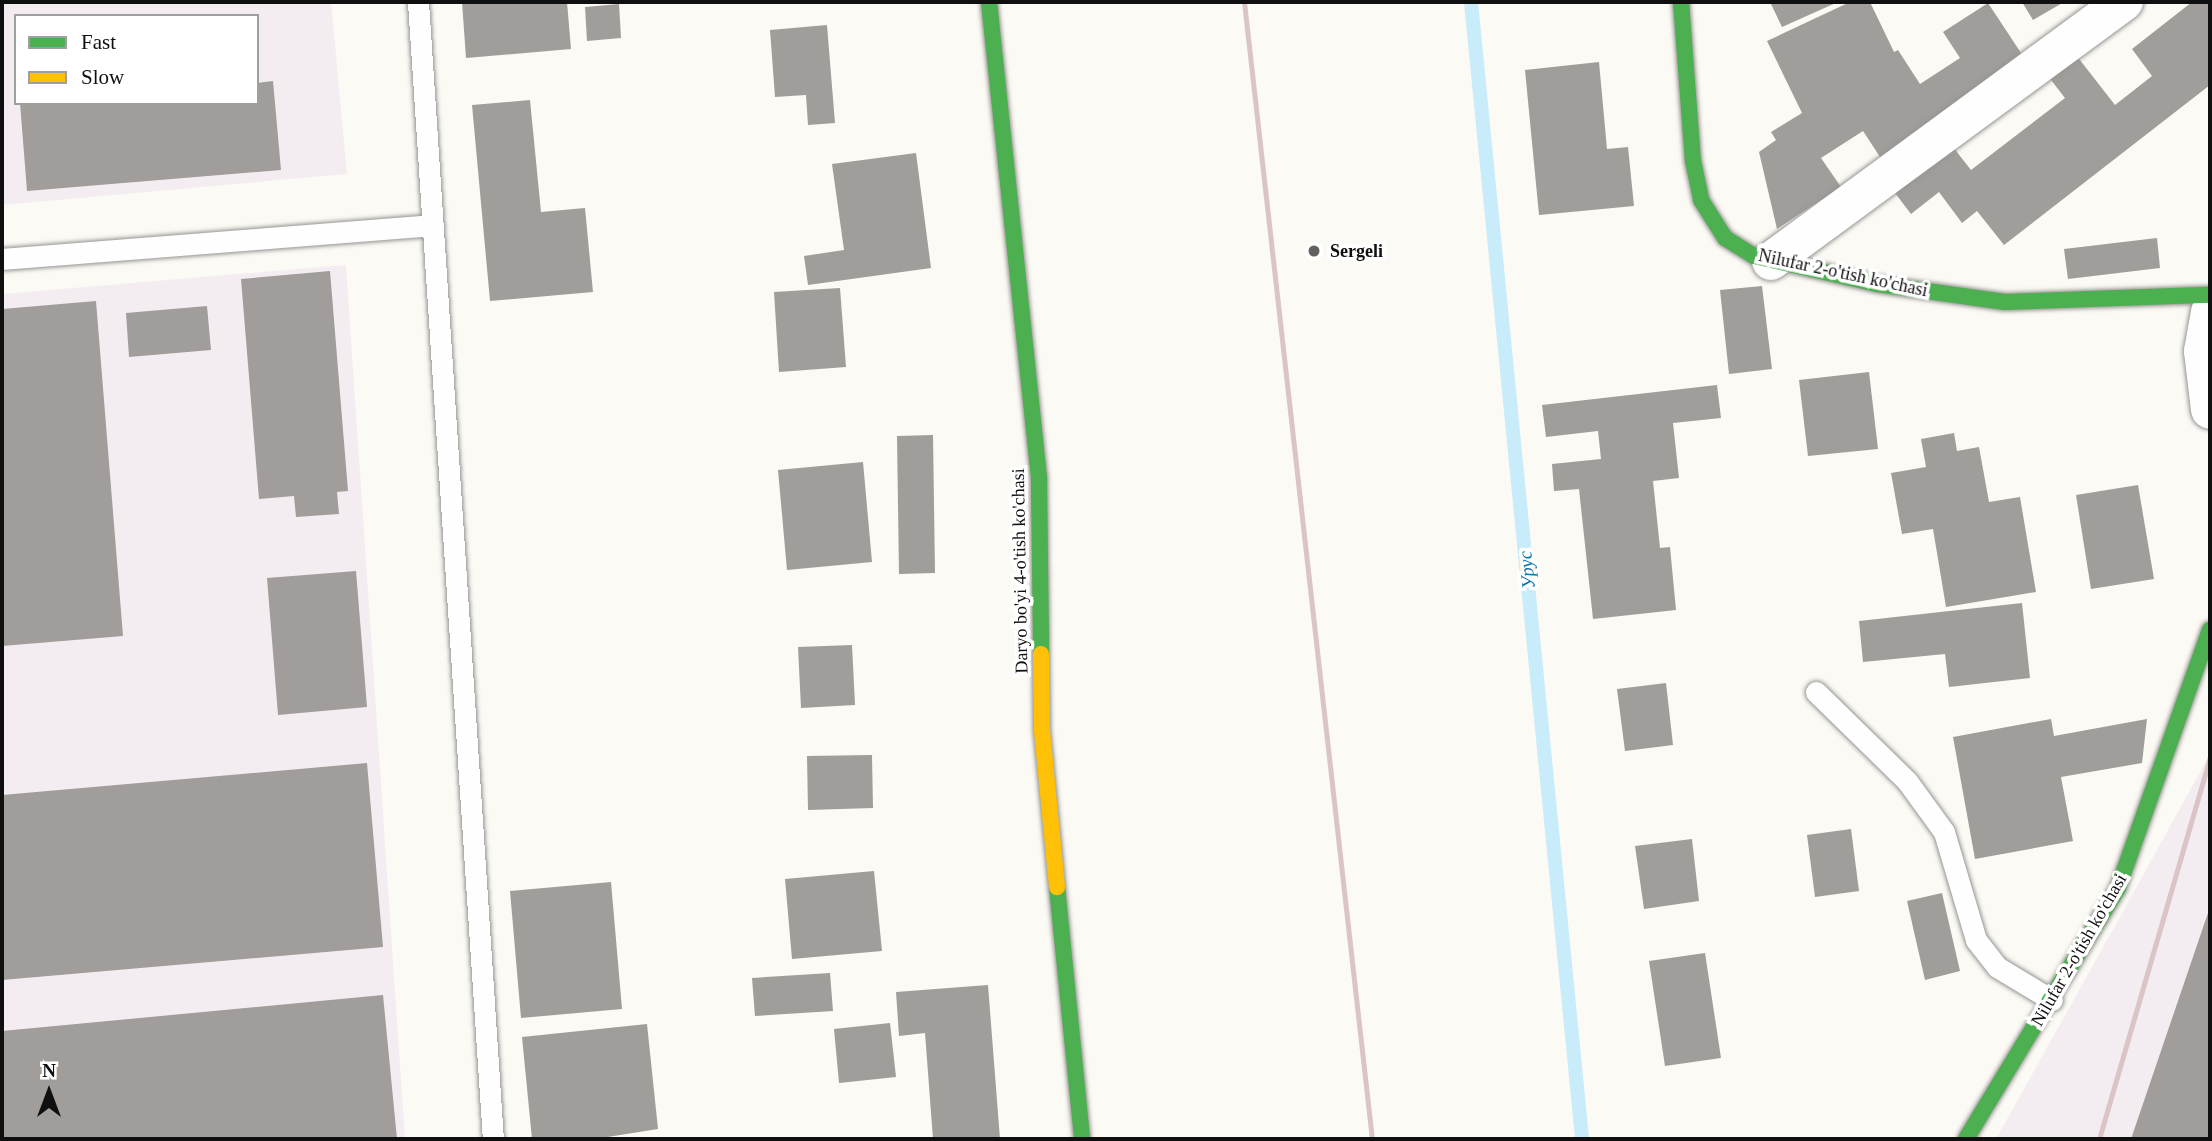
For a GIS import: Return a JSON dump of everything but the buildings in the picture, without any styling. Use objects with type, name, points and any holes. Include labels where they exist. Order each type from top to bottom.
[{"type":"street","name":"Daryo bo'yi 4-o'tish ko'chasi","points":[[989,2],[1039,480],[1042,731],[1082,1139]]},
{"type":"street","name":"Nilufar 2-o'tish ko'chasi","points":[[1681,2],[1693,162],[1701,200],[1725,238],[1754,257],[1877,284],[2005,302],[2210,295]]},
{"type":"street","points":[[1771,261],[2124,2]]},
{"type":"street","points":[[2210,312],[2203,351],[2210,410]]},
{"type":"street","name":"Nilufar 2-o'tish ko'chasi","points":[[1966,1139],[2118,888],[2210,630]]},
{"type":"lane","points":[[418,2],[493,1139]]},
{"type":"lane","points":[[2,259],[433,225]]},
{"type":"lane","points":[[1816,692],[1907,781],[1944,832],[1976,940],[1997,967],[2052,1000]]},
{"type":"shaded area","points":[[2,2],[331,2],[347,174],[2,205]]},
{"type":"shaded area","points":[[346,265],[405,1139],[2,1139],[2,294]]},
{"type":"shaded area","points":[[2210,754],[2210,1139],[1996,1139],[2121,915]]},
{"type":"waterway","name":"Урус","points":[[1471,2],[1582,1139]]},
{"type":"railway","points":[[1244,2],[1372,1139]]},
{"type":"railway","points":[[2099,1139],[2210,758]]},
{"type":"traffic: fast","points":[[989,2],[1039,480],[1041,654]]},
{"type":"traffic: fast","points":[[1681,2],[1693,161],[1701,200],[1725,238],[1754,256],[1877,284],[2005,302],[2210,295]]},
{"type":"traffic: fast","points":[[1966,1139],[2118,888],[2210,630]]},
{"type":"traffic: fast","points":[[1057,887],[1082,1139]]},
{"type":"traffic: slow","points":[[1041,654],[1042,731],[1057,887]]},
{"type":"place","name":"Sergeli","points":[[1314,251]]}]
